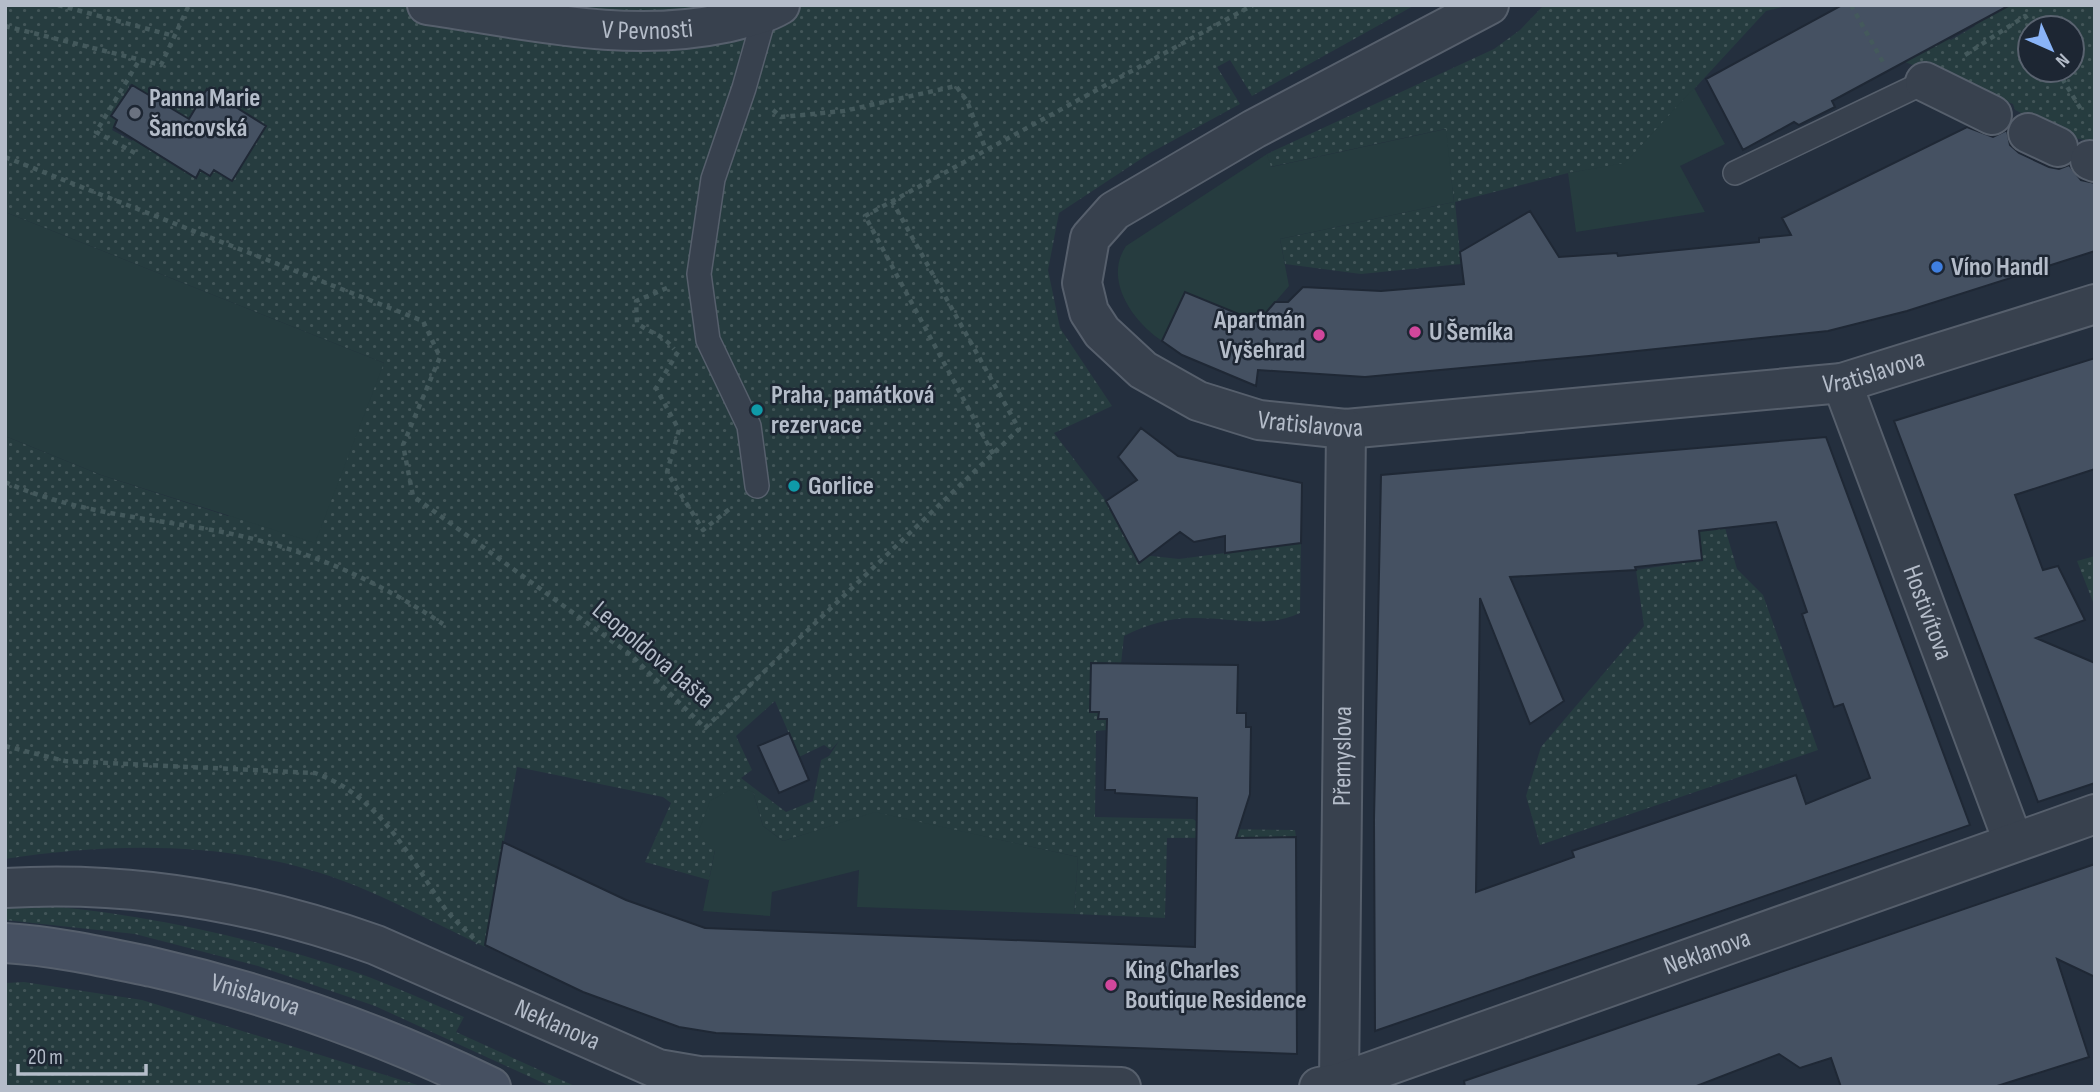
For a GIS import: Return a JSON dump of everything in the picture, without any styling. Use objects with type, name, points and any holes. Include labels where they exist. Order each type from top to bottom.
[{"type":"street","name":"V Pevnosti","points":[[427,5],[618,33],[692,30],[773,10]]},
{"type":"street","name":"Vratislavova","points":[[1489,5],[1254,129],[1154,185],[1114,211],[1090,238],[1082,283],[1088,312],[1102,332],[1143,370],[1198,401],[1228,413],[1259,420],[1346,429],[1842,383],[2095,304]]},
{"type":"street","points":[[1912,87],[1992,114]]},
{"type":"street","name":"Hostivítova","points":[[1842,383],[2013,841]]},
{"type":"street","name":"Přemyslova","points":[[1329,1085],[1346,429]]},
{"type":"street","name":"Neklanova","points":[[1329,1085],[2095,814]]},
{"type":"street","name":"Neklanova","points":[[5,888],[50,885],[110,887],[206,899],[337,931],[376,945],[658,1069],[699,1076],[1121,1087]]},
{"type":"street","name":"Vnislavova","points":[[5,943],[93,954],[217,982],[317,1013],[403,1045],[491,1087]]},
{"type":"lane","points":[[757,486],[750,426],[708,340],[699,274],[713,179],[773,10]]},
{"type":"lane","points":[[1735,173],[1912,87]]},
{"type":"path","points":[[58,5],[174,36]]},
{"type":"path","points":[[5,26],[161,65],[189,5]]},
{"type":"path","points":[[993,454],[865,216],[1253,5]]},
{"type":"path","points":[[1851,5],[1912,87],[2016,22]]},
{"type":"path","points":[[135,153],[96,132],[140,59]]},
{"type":"path","points":[[2065,84],[2088,122]]},
{"type":"path","points":[[744,88],[781,117],[844,111],[956,86],[967,101],[986,150]]},
{"type":"path","name":"Leopoldova bašta","points":[[5,157],[423,321],[440,357],[403,445],[413,496],[631,655],[705,727],[1019,429],[892,201]]},
{"type":"path","points":[[677,353],[663,335],[650,332],[637,323],[636,302],[699,274]]},
{"type":"path","points":[[708,340],[677,353],[656,388],[679,430],[667,472],[703,530],[757,486]]},
{"type":"path","points":[[5,482],[29,492],[108,515],[214,530],[295,551],[338,565],[391,590],[443,624]]},
{"type":"path","points":[[5,746],[65,761],[315,773],[336,781],[357,795],[411,853],[443,906],[487,952]]},
{"type":"green space","points":[[5,5],[1415,5],[1252,96],[1230,60],[1217,67],[1240,104],[1150,153],[1059,213],[1048,270],[1060,328],[1112,406],[1054,433],[1106,501],[1134,554],[1179,559],[1301,543],[1300,613],[1275,620],[1183,618],[1149,625],[1124,636],[1121,664],[1091,663],[1099,718],[1107,719],[1107,730],[1096,731],[1095,817],[1193,819],[1207,829],[1295,830],[1296,837],[1167,838],[1165,918],[1074,914],[1078,857],[875,813],[783,841],[763,826],[753,792],[715,850],[709,880],[645,862],[671,803],[663,797],[517,767],[485,947],[354,885],[270,860],[226,853],[137,848],[92,849],[5,859],[5,436],[101,475],[228,516],[384,363],[5,212]],"holes":[[[130,84],[164,104],[139,128],[132,141],[112,130]],[[207,89],[266,126],[232,181],[214,170],[210,176],[200,170],[195,177],[167,160],[172,145]],[[775,701],[799,757],[824,745],[831,750],[839,741],[829,756],[821,760],[813,801],[786,812],[741,778],[752,770],[736,736]]]},
{"type":"green space","points":[[1544,5],[1790,5],[1766,11],[1625,164],[1568,173],[1455,202],[1461,264],[1361,274],[1285,264],[1280,239],[1454,202],[1445,129],[1270,167],[1267,154],[1494,49],[1520,30]]},
{"type":"green space","points":[[2008,5],[2095,5],[2095,142],[2074,138],[2015,110],[2013,104],[1905,62],[1975,26],[1974,23]]},
{"type":"green space","points":[[1694,88],[1725,144],[1680,166],[1705,212],[1576,232],[1568,173],[1625,163]]},
{"type":"green space","points":[[1446,129],[1454,202],[1280,239],[1289,286],[1263,316],[1262,326],[1185,292],[1162,341],[1141,323],[1124,299],[1118,273],[1126,246],[1267,154],[1271,167]]},
{"type":"green space","points":[[5,212],[384,363],[315,543],[101,475],[5,436]]},
{"type":"green space","points":[[1725,528],[1737,569],[1763,595],[1818,750],[1540,845],[1526,796],[1541,747],[1644,626],[1636,570],[1701,560],[1699,531]]},
{"type":"green space","points":[[2095,556],[2095,607],[2077,561]]},
{"type":"green space","points":[[737,786],[753,792],[763,826],[783,841],[875,812],[1078,857],[1074,914],[857,907],[859,870],[772,892],[770,916],[703,911],[715,850],[698,833],[710,801]]},
{"type":"green space","points":[[5,904],[101,912],[187,927],[272,947],[355,972],[464,1017],[456,1032],[577,1087],[552,1087],[375,1006],[258,966],[135,934],[5,920]]},
{"type":"green space","points":[[24,982],[142,1000],[424,1087],[5,1087],[5,983]]},
{"type":"building","points":[[1842,5],[2010,5],[1832,101],[1835,107],[1799,125],[1794,122],[1743,150],[1706,79]]},
{"type":"building","points":[[132,85],[189,119],[207,89],[266,126],[232,181],[214,170],[210,176],[200,170],[196,178],[114,127],[117,120],[111,116]]},
{"type":"building","points":[[1967,127],[1993,137],[2007,130],[2010,145],[2019,153],[2049,167],[2059,169],[2069,165],[2081,180],[2095,183],[2095,251],[1907,311],[1828,331],[1589,356],[1365,377],[1258,370],[1256,386],[1182,355],[1162,341],[1185,292],[1258,322],[1275,302],[1288,302],[1303,287],[1381,291],[1464,284],[1460,252],[1530,211],[1559,257],[1617,253],[1618,256],[1759,242],[1759,238],[1791,235],[1782,218]]},
{"type":"building","points":[[2095,358],[2095,469],[2015,495],[2043,570],[2058,566],[2085,620],[2036,638],[2095,663],[2095,783],[2038,802],[1894,421]]},
{"type":"building","points":[[1141,428],[1178,456],[1302,483],[1301,543],[1225,553],[1225,536],[1194,542],[1180,532],[1139,563],[1106,501],[1137,480],[1118,457]]},
{"type":"building","points":[[1826,437],[1970,825],[1375,1031],[1374,820],[1381,475]],"holes":[[[1776,522],[1807,612],[1802,614],[1834,707],[1843,704],[1870,778],[1806,804],[1796,775],[1572,851],[1574,857],[1476,892],[1480,598],[1530,724],[1564,701],[1510,577],[1636,570],[1635,567],[1702,560],[1699,531]]]},
{"type":"building","points":[[1091,663],[1238,665],[1237,713],[1246,713],[1246,727],[1251,727],[1250,794],[1236,838],[1296,837],[1297,1054],[716,1033],[679,1027],[583,992],[485,945],[503,842],[626,900],[705,928],[1195,947],[1197,798],[1115,793],[1115,790],[1105,790],[1107,719],[1098,719],[1099,712],[1090,712]]},
{"type":"building","points":[[789,733],[809,780],[779,793],[758,746]]},
{"type":"building","points":[[2095,864],[2095,977],[2057,959],[2089,1057],[1994,1087],[1841,1087],[1831,1058],[1800,1068],[1779,1054],[1694,1087],[1465,1087],[1464,1081]]},
{"type":"place","name":"Panna Marie Šancovská","points":[[135,113]]},
{"type":"place","name":"Víno Handl","points":[[1937,267]]},
{"type":"place","name":"U Šemíka","points":[[1415,332]]},
{"type":"place","name":"Apartmán Vyšehrad","points":[[1319,335]]},
{"type":"place","name":"Praha, památková rezervace","points":[[757,410]]},
{"type":"place","name":"Gorlice","points":[[794,486]]},
{"type":"place","name":"King Charles Boutique Residence","points":[[1111,985]]}]
